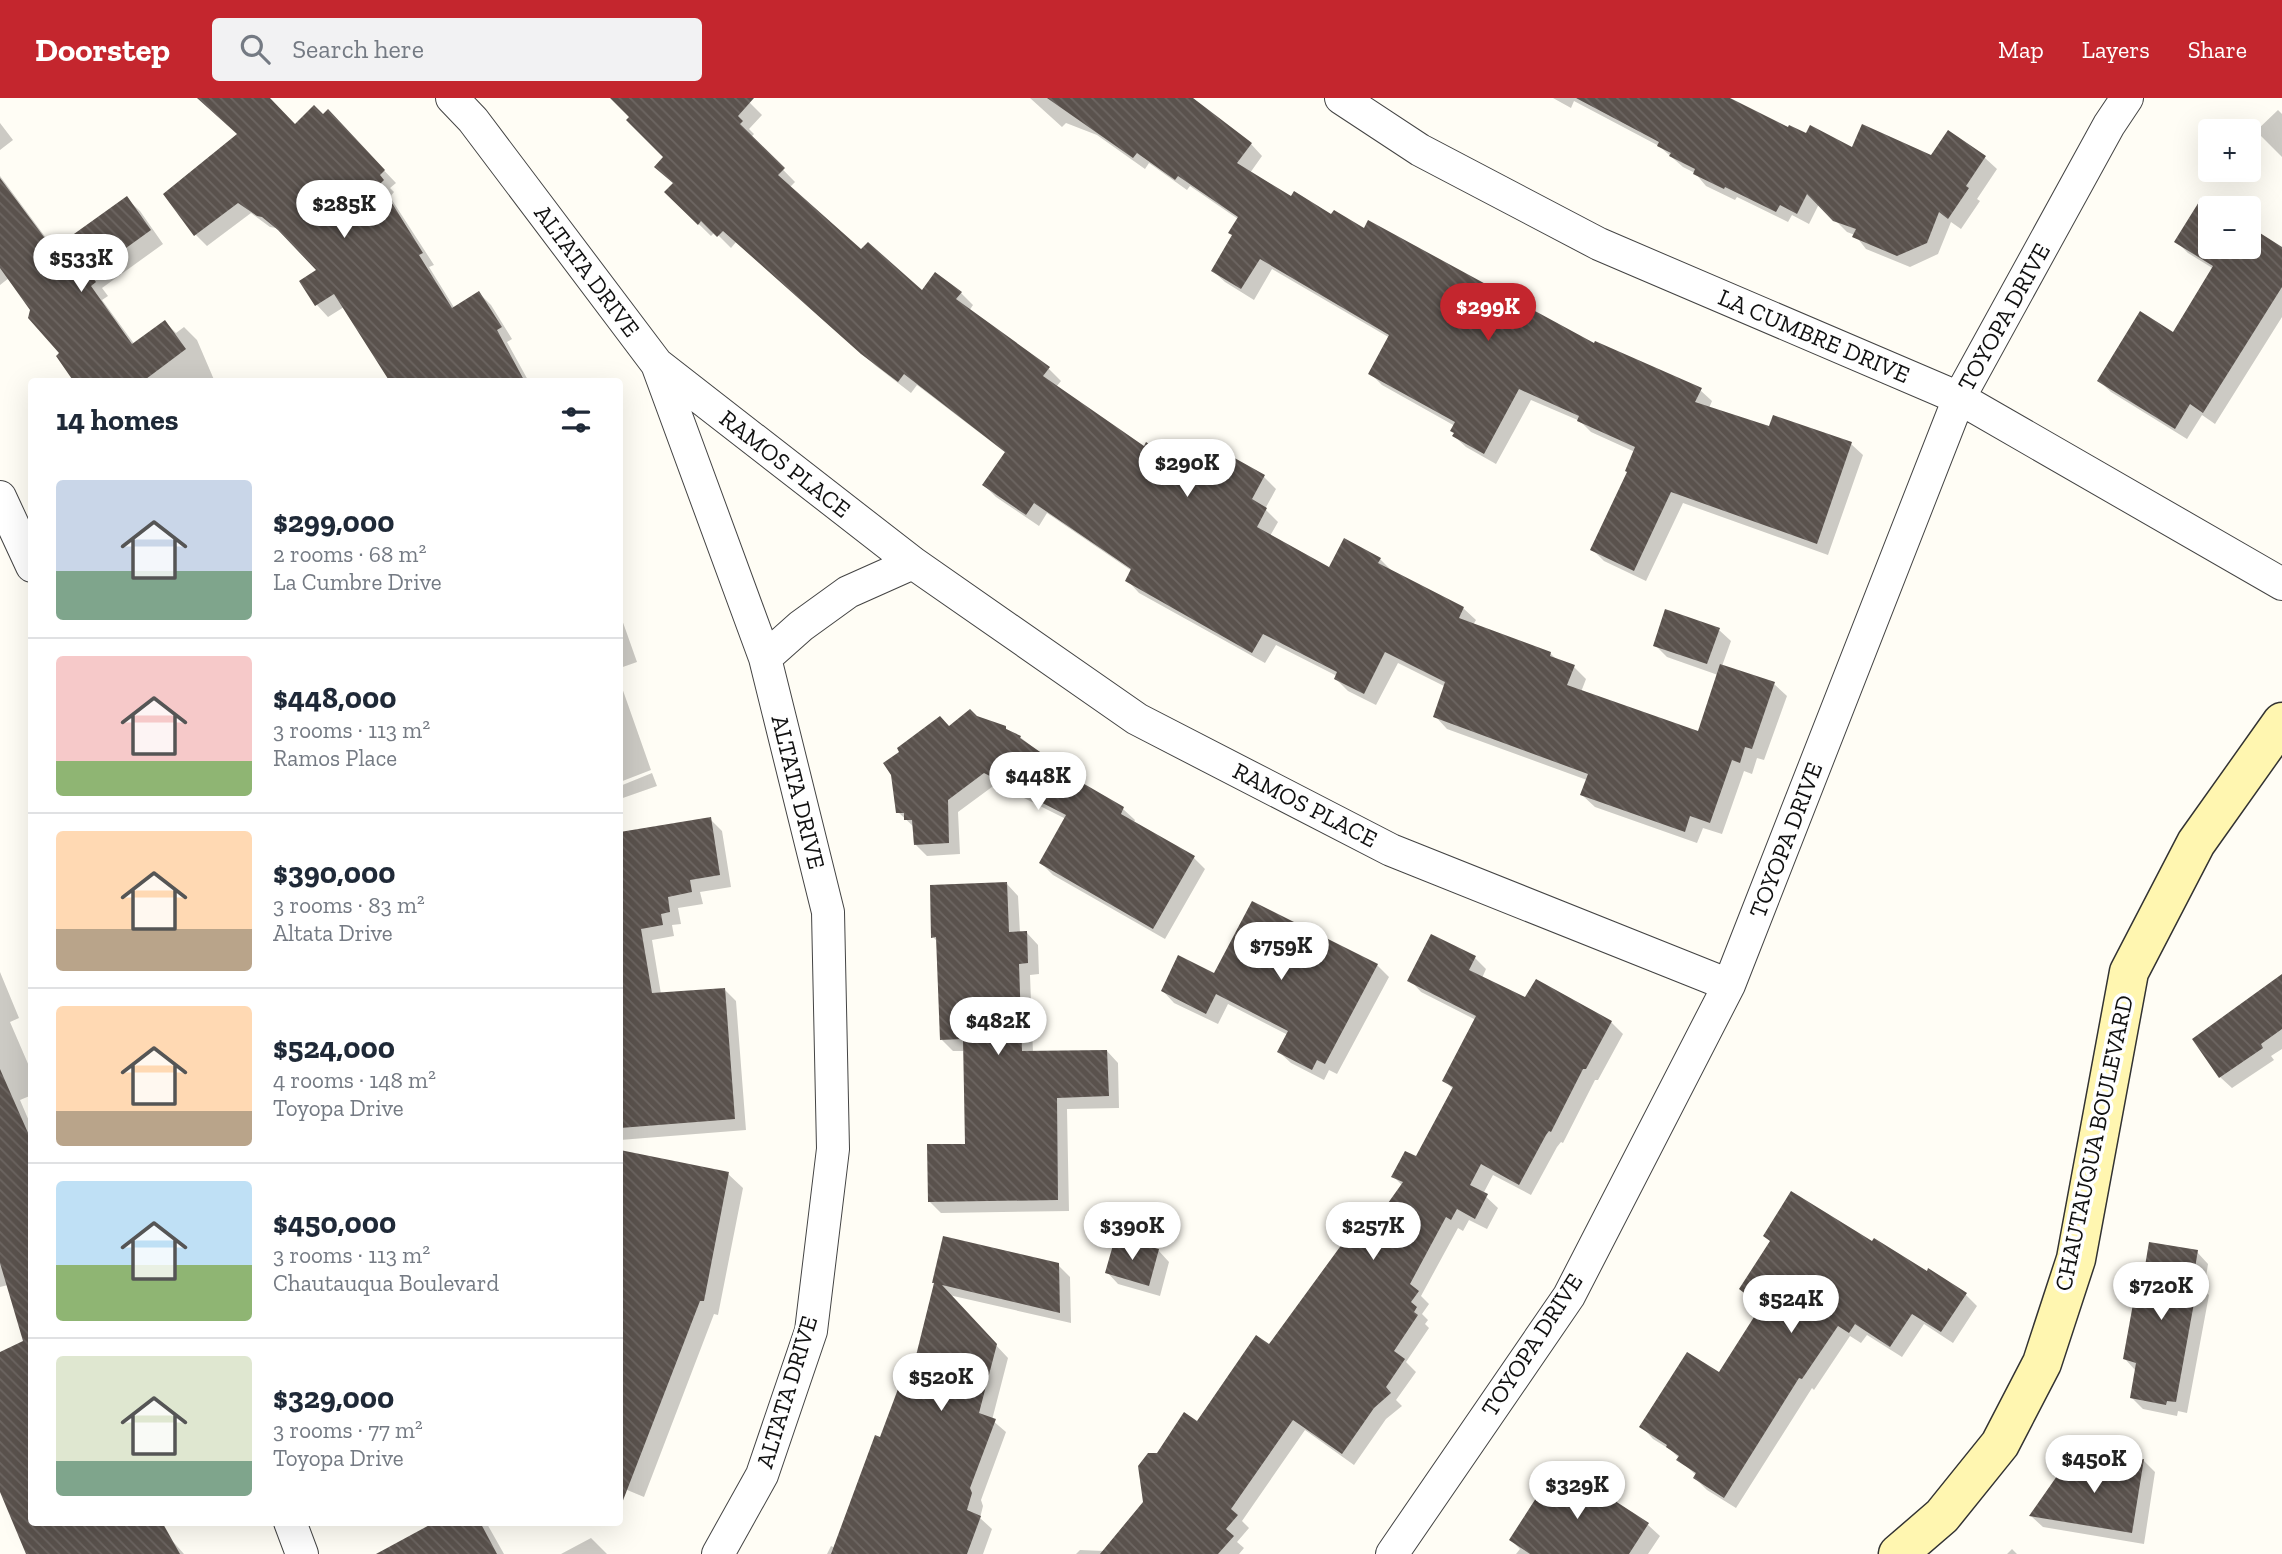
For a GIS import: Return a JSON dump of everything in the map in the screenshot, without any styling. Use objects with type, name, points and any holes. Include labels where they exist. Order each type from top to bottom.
[{"type":"street","name":"ALTATA DRIVE","points":[[452,98],[473,120],[657,364],[765,659],[828,912],[833,1149],[811,1331],[762,1475],[718,1554]]},
{"type":"street","name":"LA CUMBRE DRIVE","points":[[1341,98],[1420,150],[1599,244],[1959,398],[2282,584]]},
{"type":"street","name":"TOYOPA DRIVE","points":[[1392,1554],[1569,1296],[1729,985],[1959,398],[2109,125],[2127,98]]},
{"type":"street","name":"RAMOS PLACE","points":[[657,364],[913,564],[1149,726],[1391,849],[1729,985]]},
{"type":"street","points":[[0,497],[28,557]]},
{"type":"street","points":[[765,659],[801,626],[848,592],[913,564]]},
{"type":"street","name":"CHAUTAUQUA BOULEVARD","points":[[1898,1554],[1942,1516],[2000,1444],[2042,1363],[2076,1259],[2130,972],[2196,843],[2282,722]]},
{"type":"street","points":[[292,1526],[302,1554]]},
{"type":"building","points":[[197,98],[270,98],[295,124],[314,105],[323,114],[328,109],[385,170],[380,175],[384,180],[380,184],[423,253],[419,255],[452,308],[479,291],[502,327],[497,330],[523,378],[387,378],[334,294],[315,306],[299,281],[316,270],[262,217],[238,203],[194,236],[163,194],[237,134]]},
{"type":"building","points":[[610,98],[754,98],[738,116],[743,121],[740,124],[785,168],[778,175],[861,249],[868,242],[922,290],[935,272],[962,292],[956,299],[1050,367],[1043,376],[1144,446],[1146,442],[1188,470],[1191,465],[1209,475],[1222,451],[1265,475],[1252,499],[1267,508],[1257,527],[1329,567],[1344,538],[1381,558],[1378,563],[1464,607],[1459,618],[1551,652],[1550,656],[1575,665],[1567,685],[1698,731],[1720,664],[1775,682],[1752,749],[1745,747],[1740,763],[1732,760],[1710,823],[1690,816],[1685,832],[1580,795],[1588,774],[1433,717],[1445,682],[1385,652],[1364,694],[1334,679],[1337,672],[1263,634],[1252,653],[1125,581],[1131,569],[1034,503],[1026,515],[982,485],[1005,452],[904,374],[898,382],[861,354],[723,231],[717,237],[701,221],[698,225],[664,192],[673,183],[654,167],[663,157],[626,120],[629,117]]},
{"type":"building","points":[[1047,98],[1193,98],[1252,143],[1237,163],[1291,196],[1294,191],[1331,214],[1334,210],[1364,228],[1368,220],[1594,343],[1595,341],[1702,388],[1695,402],[1769,426],[1773,415],[1852,442],[1817,544],[1671,492],[1634,571],[1590,550],[1627,472],[1625,471],[1635,447],[1577,421],[1579,416],[1519,389],[1484,454],[1452,436],[1454,433],[1450,431],[1455,422],[1368,374],[1389,335],[1260,259],[1241,289],[1211,271],[1232,235],[1228,233],[1238,217],[1178,176],[1175,180],[1137,153],[1133,158]]},
{"type":"building","points":[[1576,98],[1730,98],[1788,127],[1789,125],[1806,133],[1810,125],[1852,147],[1862,124],[1931,155],[1948,130],[1986,156],[1948,219],[1939,212],[1927,243],[1897,256],[1852,237],[1856,229],[1833,221],[1807,194],[1797,214],[1780,205],[1776,212],[1693,174],[1695,169],[1669,156],[1671,153],[1657,146],[1659,142]]},
{"type":"building","points":[[0,178],[53,249],[127,196],[151,230],[90,274],[96,282],[91,286],[132,344],[165,320],[186,349],[147,378],[71,378],[56,356],[59,353],[28,318],[30,310],[0,268]]},
{"type":"building","points":[[2198,203],[2198,257],[2174,242]]},
{"type":"building","points":[[2261,234],[2282,247],[2282,287],[2203,413],[2190,404],[2175,429],[2097,381],[2140,311],[2173,332],[2213,266],[2202,259],[2261,259]]},
{"type":"building","points":[[1665,609],[1720,628],[1707,664],[1653,646]]},
{"type":"building","points":[[970,709],[977,716],[1006,726],[1006,729],[1021,736],[1020,738],[1069,772],[1067,774],[1124,807],[1121,814],[1195,856],[1153,929],[1039,863],[1066,815],[984,773],[948,800],[949,843],[914,845],[912,820],[904,820],[904,813],[896,813],[891,775],[883,763],[899,752],[897,748],[940,716],[949,726]]},
{"type":"building","points":[[711,817],[720,875],[690,880],[692,892],[668,897],[670,912],[661,914],[663,925],[641,929],[652,993],[725,988],[735,1119],[623,1128],[623,832]]},
{"type":"building","points":[[1007,882],[1009,932],[1027,931],[1028,963],[1019,964],[1022,1051],[1107,1050],[1109,1096],[1057,1098],[1058,1200],[928,1202],[927,1144],[965,1144],[963,1039],[940,1040],[936,937],[931,938],[930,885]]},
{"type":"building","points":[[1252,901],[1378,964],[1325,1064],[1317,1060],[1312,1070],[1277,1052],[1288,1031],[1216,994],[1206,1014],[1161,991],[1178,955],[1214,973]]},
{"type":"building","points":[[1431,934],[1476,956],[1469,970],[1525,997],[1536,979],[1612,1021],[1519,1185],[1481,1164],[1470,1185],[1488,1194],[1475,1219],[1457,1209],[1451,1220],[1446,1217],[1410,1284],[1419,1291],[1411,1302],[1417,1307],[1414,1312],[1418,1315],[1394,1351],[1405,1359],[1386,1387],[1391,1393],[1374,1408],[1342,1454],[1293,1420],[1231,1509],[1238,1515],[1226,1529],[1234,1536],[1218,1554],[1100,1554],[1143,1502],[1138,1466],[1148,1453],[1157,1453],[1184,1412],[1197,1421],[1256,1335],[1269,1344],[1345,1240],[1356,1248],[1403,1182],[1391,1177],[1405,1151],[1416,1156],[1453,1087],[1442,1081],[1476,1016],[1407,981]]},
{"type":"building","points":[[2282,974],[2282,1029],[2261,1044],[2263,1048],[2219,1078],[2192,1039]]},
{"type":"building","points":[[0,1069],[28,1133],[28,1526],[164,1526],[180,1554],[26,1554],[0,1492],[0,1352],[23,1341],[0,1263]]},
{"type":"building","points":[[623,1151],[729,1172],[704,1301],[700,1301],[623,1500]]},
{"type":"building","points":[[1791,1191],[1872,1241],[1874,1238],[1967,1293],[1941,1332],[1912,1314],[1890,1347],[1855,1324],[1849,1333],[1838,1326],[1802,1379],[1799,1378],[1724,1498],[1693,1478],[1696,1473],[1676,1460],[1679,1456],[1639,1427],[1687,1352],[1719,1372],[1761,1306],[1739,1289],[1770,1241],[1763,1236]]},
{"type":"building","points":[[943,1236],[1059,1263],[1060,1313],[942,1285],[997,1344],[979,1413],[996,1419],[970,1488],[972,1493],[967,1510],[981,1516],[967,1554],[831,1554],[875,1435],[880,1437],[898,1389],[907,1392]]},
{"type":"building","points":[[1115,1238],[1159,1249],[1149,1286],[1105,1273]]},
{"type":"building","points":[[2149,1242],[2198,1250],[2193,1280],[2198,1281],[2176,1402],[2167,1401],[2166,1405],[2130,1398],[2136,1363],[2123,1359],[2139,1271],[2144,1272]]},
{"type":"building","points":[[2071,1456],[2118,1464],[2144,1459],[2132,1533],[2029,1516]]},
{"type":"building","points":[[1558,1464],[1649,1523],[1629,1554],[1530,1554],[1509,1540]]},
{"type":"building","points":[[428,1526],[482,1526],[497,1554],[376,1554]]}]
